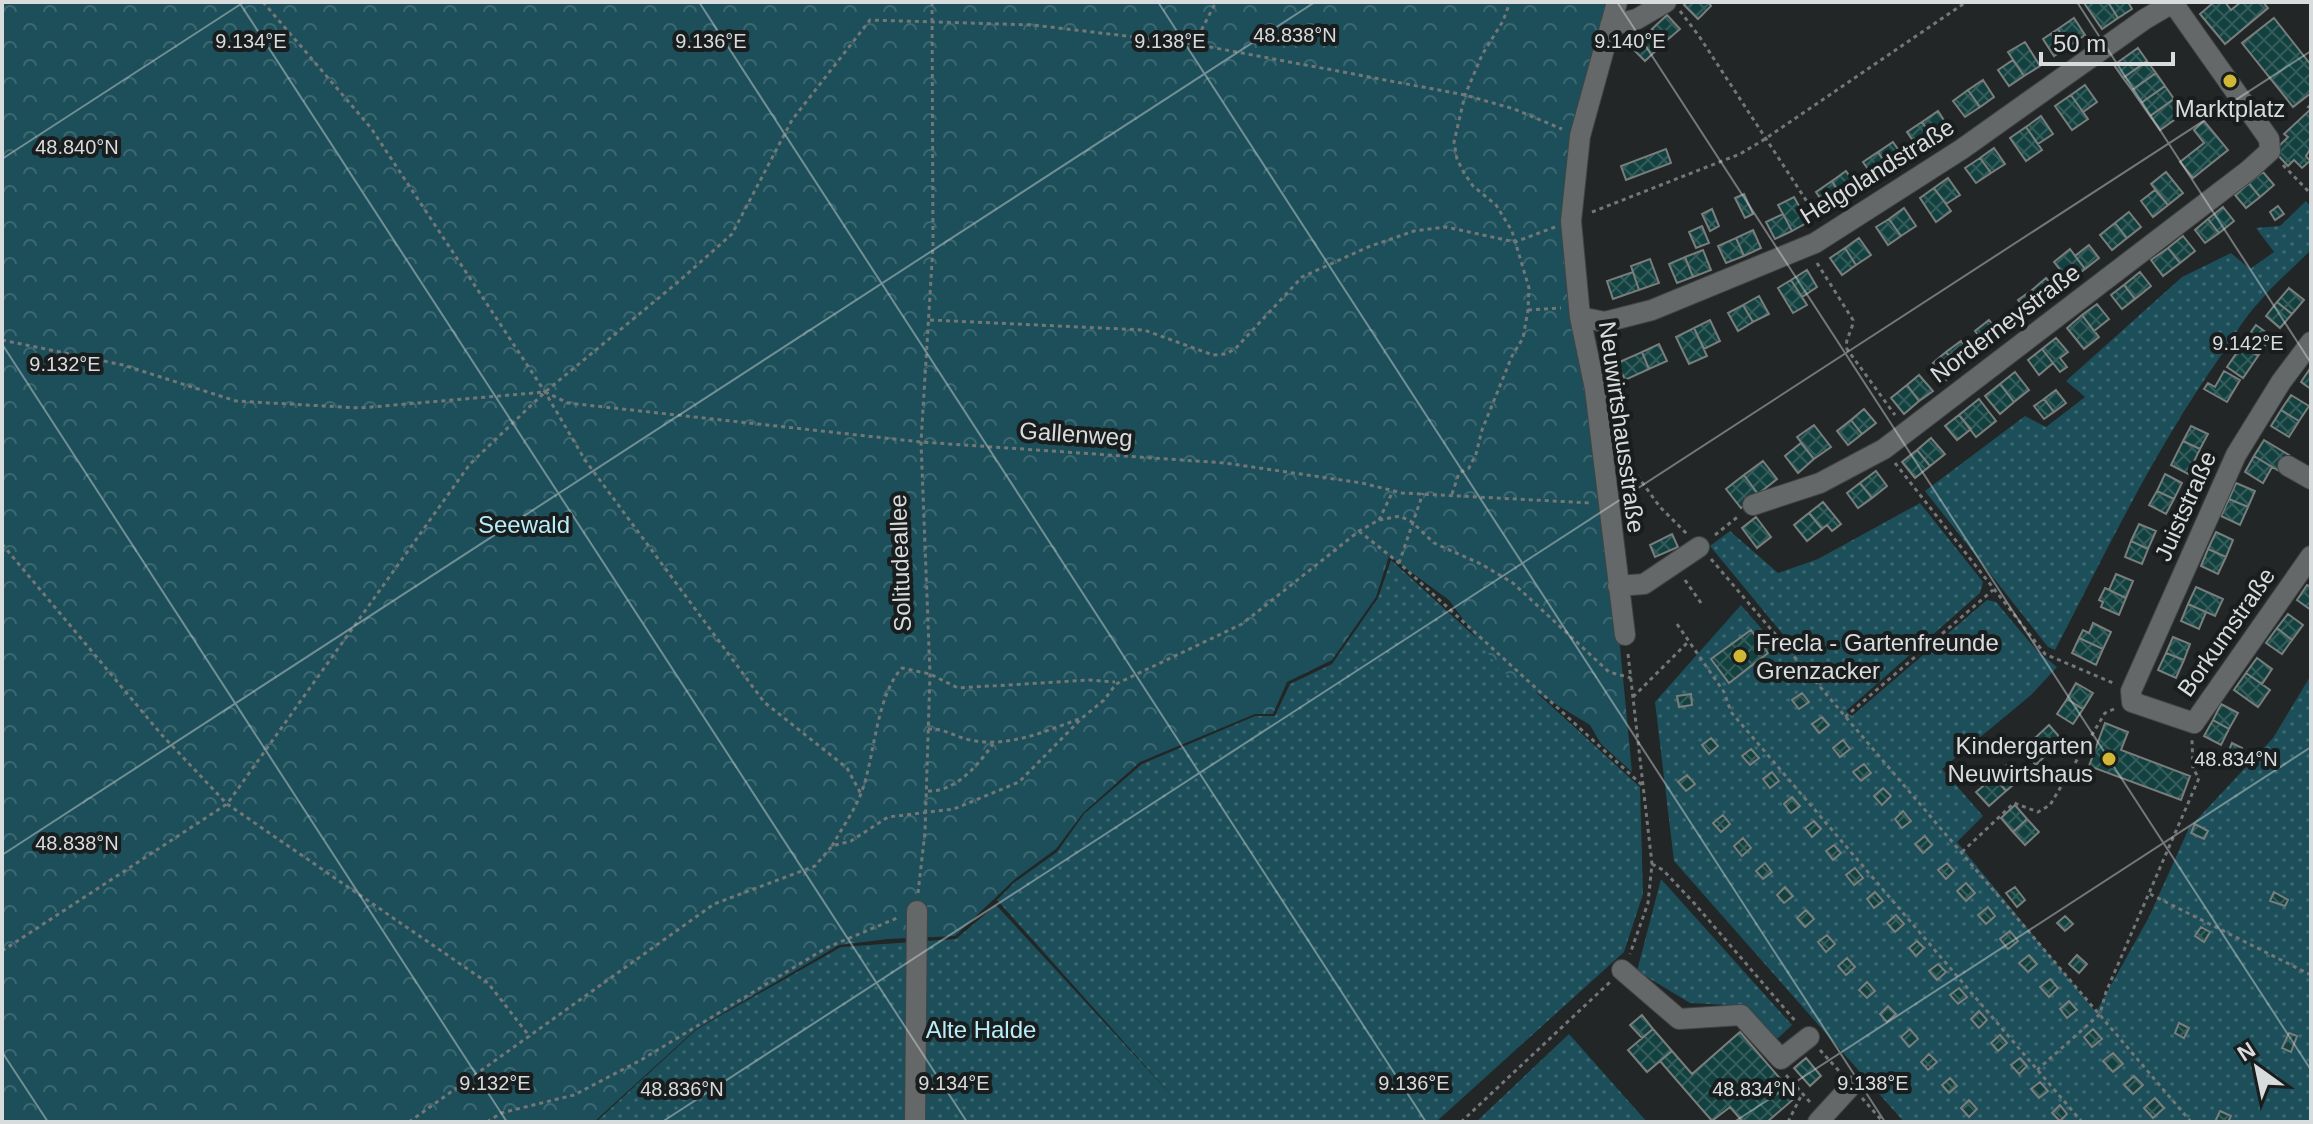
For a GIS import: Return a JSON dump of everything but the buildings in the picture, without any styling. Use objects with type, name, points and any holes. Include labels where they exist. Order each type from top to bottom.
[{"type":"street","name":"Neuwirtshausstraße","points":[[1617,2],[1580,136],[1571,221],[1580,312],[1595,389],[1625,635]]},
{"type":"street","points":[[2173,2],[2269,139],[2270,151]]},
{"type":"street","name":"Helgolandstraße","points":[[1580,312],[1605,322],[1652,310],[1806,246],[1962,149],[2173,2]]},
{"type":"street","points":[[1610,26],[1637,19],[1671,4]]},
{"type":"street","name":"Norderneystraße","points":[[1753,505],[1820,483],[1884,449],[2270,151]]},
{"type":"street","name":"Juiststraße","points":[[2132,696],[2236,455],[2281,382],[2311,342]]},
{"type":"street","points":[[2288,466],[2311,479]]},
{"type":"street","points":[[1618,586],[1644,584],[1699,547]]},
{"type":"street","name":"Borkumstraße","points":[[2132,696],[2193,730],[2311,556]]},
{"type":"street","points":[[915,1122],[917,911]]},
{"type":"street","points":[[1622,970],[1679,1019],[1741,1015],[1781,1059],[1809,1037]]},
{"type":"street","points":[[1821,1119],[1851,1086]]},
{"type":"path","points":[[263,2],[371,128],[545,392],[585,460],[764,702],[847,768],[861,794]]},
{"type":"path","name":"Solitudeallee","points":[[917,911],[926,812],[930,674],[921,442],[933,246],[932,2]]},
{"type":"path","points":[[1194,44],[1216,2]]},
{"type":"path","points":[[1452,494],[1459,473],[1469,468],[1476,454],[1482,430],[1512,356],[1523,338],[1528,310],[1529,288],[1512,231],[1496,205],[1473,186],[1457,159],[1454,142],[1465,95],[1510,2]]},
{"type":"path","points":[[929,320],[1144,330],[1213,355],[1225,354],[1235,349],[1302,277],[1368,247],[1414,231],[1446,227],[1515,242],[1740,154],[1966,2]]},
{"type":"path","points":[[1671,4],[1699,36],[1828,234]]},
{"type":"path","points":[[2,951],[227,804],[470,464],[545,392],[732,234],[792,120],[870,20],[1033,25],[1194,44],[1465,95],[1514,109],[1580,136]]},
{"type":"path","points":[[2270,151],[2311,194]]},
{"type":"path","points":[[1806,246],[1853,320],[1845,343],[1847,349],[1906,431]]},
{"type":"path","points":[[1528,310],[1580,312]]},
{"type":"path","points":[[2,340],[123,365],[236,401],[360,408],[545,392]]},
{"type":"path","name":"Gallenweg","points":[[545,392],[568,403],[921,442],[1225,463],[1362,483],[1393,491],[1578,503],[1607,502]]},
{"type":"path","points":[[1599,429],[1660,507],[1699,547],[2191,1122]]},
{"type":"path","points":[[1884,449],[2045,654],[2132,696]]},
{"type":"path","points":[[1379,520],[1393,491]]},
{"type":"path","points":[[1399,563],[1423,493]]},
{"type":"path","points":[[1699,547],[1753,505]]},
{"type":"path","points":[[832,846],[851,841],[888,817],[954,809],[1019,782],[1119,683],[1242,624],[1359,531],[1379,520],[1400,516],[1412,522],[1434,543],[1481,564],[1513,583],[1609,672],[1631,678]]},
{"type":"path","points":[[1359,531],[1399,563],[1644,786]]},
{"type":"path","points":[[2,544],[161,734],[227,804],[488,983],[530,1037]]},
{"type":"path","points":[[1674,564],[1701,603]]},
{"type":"path","points":[[1845,717],[1993,590]]},
{"type":"path","points":[[1677,624],[1724,692],[1731,712],[2082,1122]]},
{"type":"path","points":[[1461,1122],[1622,970],[1639,932],[1648,903],[1652,864],[1625,635]]},
{"type":"path","points":[[1633,697],[1689,641]]},
{"type":"path","points":[[409,1122],[714,904],[815,866],[832,846],[861,794],[882,708],[894,676],[902,668],[930,674],[958,688],[1089,680],[1119,683]]},
{"type":"path","points":[[1962,852],[2014,803],[2038,812],[2050,805],[2105,713],[2132,696]]},
{"type":"path","points":[[928,729],[939,728],[967,740],[993,744],[1038,735],[1082,718]]},
{"type":"path","points":[[2037,1070],[2100,1014],[2106,992],[2199,778],[2193,769],[2193,730]]},
{"type":"path","points":[[926,791],[938,791],[956,783],[979,763],[993,744]]},
{"type":"path","points":[[1652,864],[1663,870],[1694,903],[1883,1122]]},
{"type":"path","points":[[2149,894],[2311,975]]},
{"type":"path","points":[[487,1122],[501,1113],[574,1095],[654,1052],[826,948],[885,921],[917,911]]},
{"type":"path","points":[[1781,1059],[1783,1073],[1821,1119]]},
{"type":"path","points":[[1788,1122],[1802,1094]]},
{"type":"green space","name":"Seewald","points":[[2,2],[1606,2],[1574,138],[1589,391],[1632,772],[1601,744],[1590,725],[1500,670],[1449,600],[1389,556],[1376,597],[1332,660],[1287,682],[1273,714],[1255,714],[1140,762],[1083,813],[1056,849],[1015,879],[955,936],[839,945],[696,1029],[594,1122],[2,1122]]},
{"type":"green space","points":[[2306,201],[2311,207],[2311,250],[2254,308],[2196,392],[2133,500],[2055,650],[2048,647],[1925,491],[2025,416],[2046,427],[2085,397],[2066,381],[2182,277],[2231,253],[2250,269],[2274,252],[2256,228],[2280,226]]},
{"type":"green space","points":[[1920,503],[1983,582],[1980,593],[1846,711],[1852,716],[1987,600],[1996,602],[2038,652],[2057,667],[2031,695],[1942,769],[1983,816],[1957,842],[2096,1012],[2149,917],[2189,828],[2273,738],[2311,675],[2311,1122],[1904,1122],[1674,861],[1655,702],[1741,605],[1773,642],[1791,644],[1710,546],[1730,531],[1778,573],[1818,559]]},
{"type":"green space","name":"Alte Halde","points":[[1391,560],[1640,787],[1643,894],[1624,952],[1436,1122],[596,1122],[697,1029],[841,947],[956,939],[996,905],[1174,1098],[997,900],[1015,882],[1057,852],[1084,814],[1142,764],[1255,716],[1275,716],[1290,684],[1332,664],[1378,598]]},
{"type":"green space","points":[[1661,879],[1792,1025],[1776,1040],[1747,1006],[1690,1003],[1637,971]]},
{"type":"green space","points":[[1569,1034],[1647,1122],[1476,1122]]},
{"type":"place","name":"Marktplatz","points":[[2230,81]]},
{"type":"place","name":"Frecla - Gartenfreunde Grenzacker","points":[[1740,656]]},
{"type":"place","name":"Kindergarten Neuwirtshaus","points":[[2109,759]]}]
